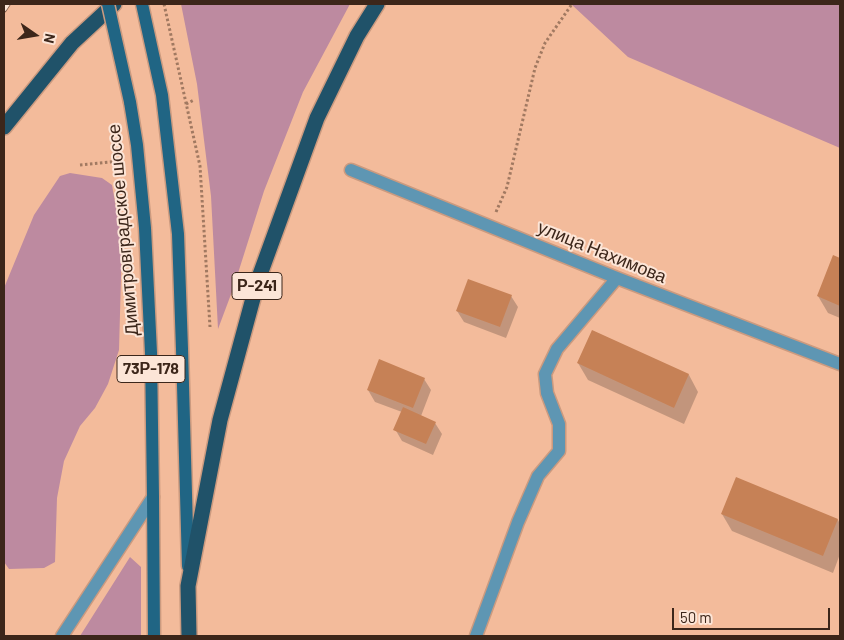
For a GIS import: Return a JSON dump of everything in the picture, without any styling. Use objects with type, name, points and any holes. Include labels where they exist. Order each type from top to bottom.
[{"type":"highway","points":[[4,127],[72,43],[114,4]]},
{"type":"highway","name":"Р-241","points":[[189,636],[188,586],[220,420],[258,280],[317,118],[357,36],[377,4]]},
{"type":"main road","name":"Димитровградское шоссе","points":[[108,4],[138,145],[145,228],[151,353],[154,636]]},
{"type":"main road","name":"73Р-178","points":[[142,4],[162,95],[178,234],[188,586]]},
{"type":"street","name":"улица Нахимова","points":[[351,170],[617,278],[840,364]]},
{"type":"street","points":[[476,636],[518,522],[538,476],[559,451],[559,424],[546,393],[545,374],[557,349],[617,278]]},
{"type":"street","points":[[62,636],[154,497]]},
{"type":"path","points":[[164,4],[200,166],[210,327]]},
{"type":"path","points":[[490,226],[507,187],[535,68],[545,43],[572,4]]},
{"type":"path","points":[[186,104],[194,100]]},
{"type":"path","points":[[80,165],[121,161]]},
{"type":"shaded area","points":[[181,4],[350,4],[303,92],[264,191],[233,289],[218,329],[211,196],[197,84]]},
{"type":"shaded area","points":[[571,4],[840,4],[840,148],[628,57]]},
{"type":"shaded area","points":[[70,173],[102,178],[112,185],[122,241],[119,350],[108,384],[95,408],[80,426],[64,461],[57,498],[55,562],[44,568],[9,569],[4,562],[4,288],[34,215],[60,176]]},
{"type":"shaded area","points":[[130,557],[141,567],[141,636],[80,636]]},
{"type":"building","points":[[833,255],[840,258],[840,306],[817,296]]},
{"type":"building","points":[[468,279],[512,295],[500,327],[456,311]]},
{"type":"building","points":[[592,330],[689,374],[674,408],[577,363]]},
{"type":"building","points":[[379,359],[425,378],[413,408],[367,390]]},
{"type":"building","points":[[403,407],[436,422],[426,444],[393,430]]},
{"type":"building","points":[[736,477],[838,519],[823,556],[721,514]]},
{"type":"railway","points":[[4,10],[8,4]]}]
